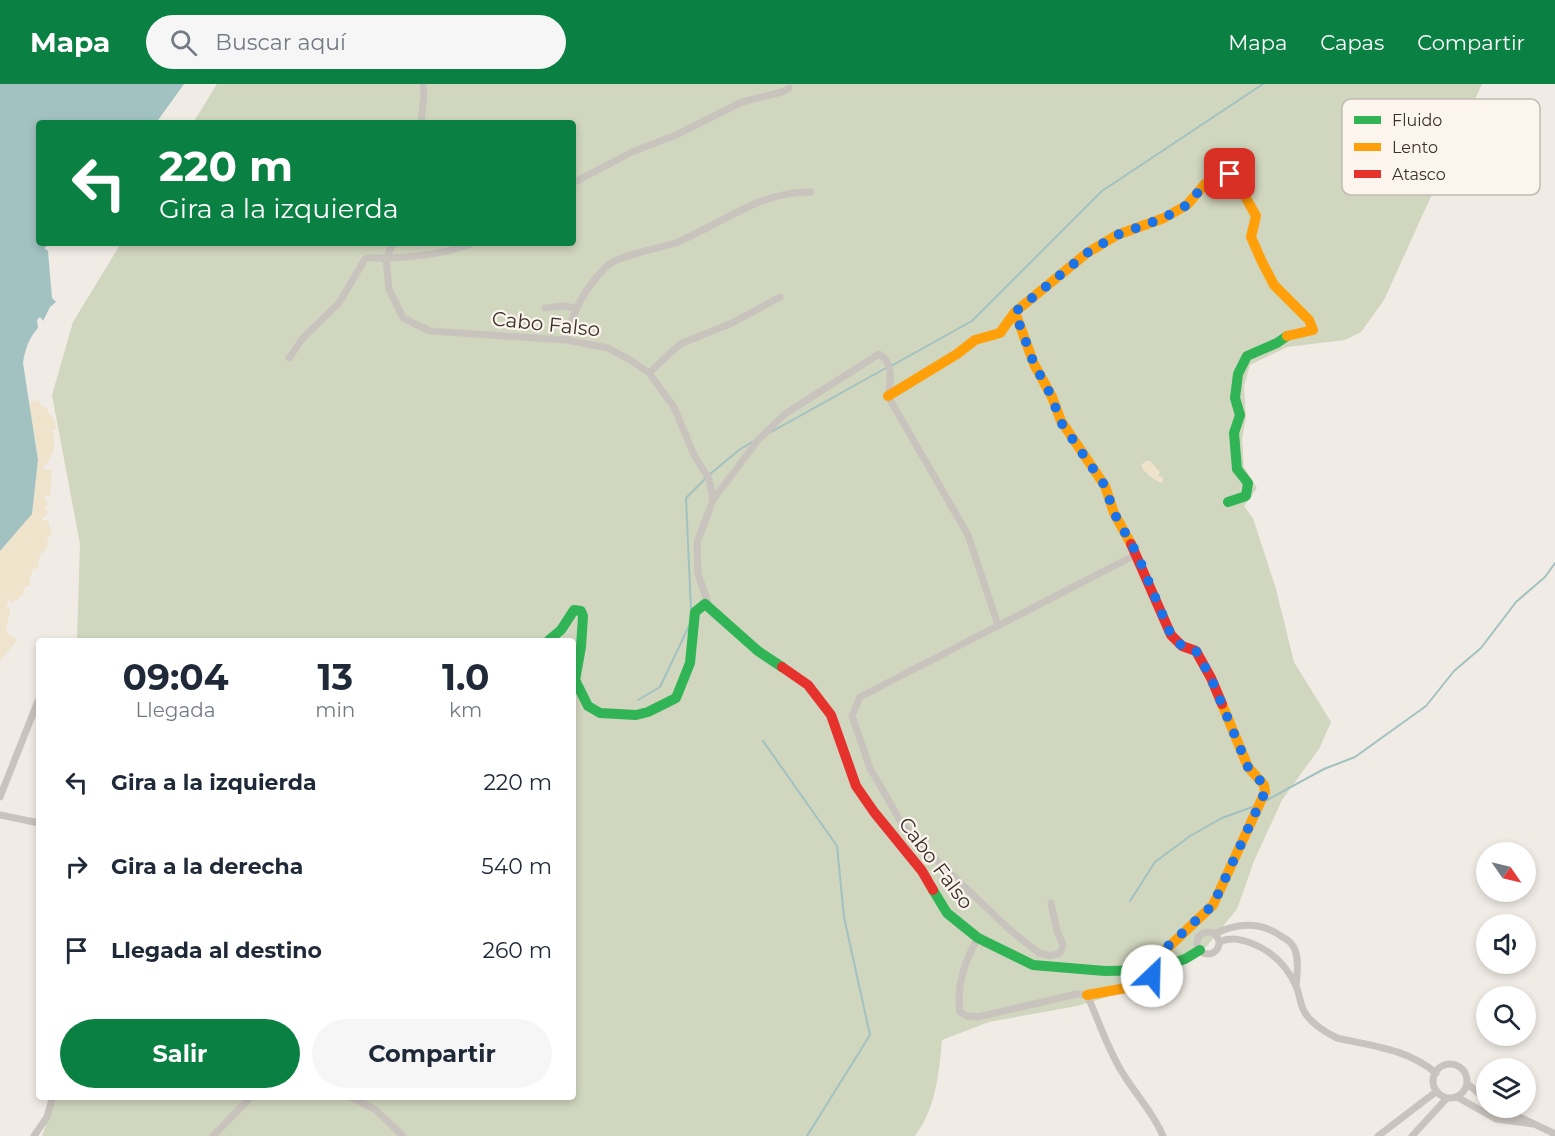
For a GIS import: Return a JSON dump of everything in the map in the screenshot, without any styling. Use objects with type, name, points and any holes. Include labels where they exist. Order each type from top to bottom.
[{"type":"street","points":[[421,120],[423,84]]},
{"type":"street","points":[[576,181],[632,152],[676,135],[742,102],[782,92],[789,88]]},
{"type":"street","points":[[888,396],[957,354],[975,340],[1000,333],[1015,312],[1087,253],[1117,235],[1164,218],[1187,205],[1205,184],[1230,174],[1236,180],[1256,216],[1251,237],[1274,285],[1309,320],[1313,330],[1289,334],[1277,343],[1247,356],[1239,374],[1235,398],[1240,415],[1234,433],[1237,469],[1248,483],[1246,496],[1228,502]]},
{"type":"street","points":[[566,340],[575,308],[587,289],[611,263],[678,242],[755,203],[791,192],[811,192]]},
{"type":"street","name":"Cabo Falso","points":[[392,246],[386,259],[389,289],[403,318],[430,330],[566,340],[608,348],[632,361],[649,374],[674,407],[694,455],[709,479],[713,500],[697,543],[698,574],[710,607],[758,651],[808,685],[831,715],[856,786],[922,871],[947,913],[978,938],[1033,965],[1105,971],[1152,970]]},
{"type":"street","points":[[290,358],[303,338],[339,303],[365,259],[374,256],[386,259],[439,253],[464,246]]},
{"type":"street","points":[[649,374],[680,344],[732,323],[780,297]]},
{"type":"street","points":[[545,308],[562,306],[575,308]]},
{"type":"street","points":[[978,938],[966,958],[961,984],[960,1012],[967,1016],[978,1017],[1077,994],[1087,995],[1149,984],[1157,958],[1213,905],[1265,792],[1264,785],[1248,767],[1211,678],[1196,651],[1182,646],[1171,635],[1137,554],[1114,513],[1105,486],[1060,421],[1052,397],[1034,364],[1015,312]]},
{"type":"street","points":[[713,500],[758,440],[785,414],[879,354],[887,359],[889,367],[891,379],[888,396],[968,535],[998,625]]},
{"type":"street","points":[[709,479],[722,482],[728,480]]},
{"type":"street","points":[[1051,903],[1057,931],[1063,945],[1060,953],[1051,956],[1039,953],[1010,930],[935,859],[901,822],[870,768],[852,716],[860,697],[1137,554]]},
{"type":"street","points":[[576,682],[585,700],[600,713],[636,715],[672,700],[679,694],[690,663],[695,612],[702,605],[710,607]]},
{"type":"street","points":[[551,638],[561,630],[574,610],[581,611],[583,616],[576,673]]},
{"type":"street","points":[[0,797],[36,705]]},
{"type":"street","points":[[0,815],[36,823]]},
{"type":"street","points":[[1240,939],[1241,925]]},
{"type":"street","points":[[1214,934],[1219,942],[1218,949],[1205,954],[1197,944],[1201,934],[1208,932],[1214,934],[1241,925],[1256,925],[1272,929],[1290,941],[1296,951],[1298,966],[1296,986]]},
{"type":"street","points":[[1219,942],[1240,939],[1263,948],[1280,960],[1296,986],[1304,1012],[1321,1029],[1337,1038],[1406,1053],[1424,1062],[1436,1072]]},
{"type":"street","points":[[1152,970],[1185,959],[1200,950]]},
{"type":"street","points":[[1287,972],[1298,966]]},
{"type":"street","points":[[1087,995],[1122,1073],[1155,1119],[1163,1136]]},
{"type":"street","points":[[1457,1097],[1465,1089],[1467,1083],[1465,1073],[1454,1065],[1444,1066],[1436,1072],[1434,1084],[1437,1091],[1447,1098],[1457,1097],[1496,1119],[1533,1124]]},
{"type":"street","points":[[1467,1083],[1476,1091]]},
{"type":"street","points":[[1378,1136],[1437,1091]]},
{"type":"street","points":[[1412,1136],[1447,1098]]},
{"type":"street","points":[[34,1136],[47,1117],[52,1100]]},
{"type":"street","points":[[213,1136],[248,1100]]},
{"type":"street","points":[[357,1100],[376,1110],[403,1136]]},
{"type":"street","points":[[1521,1118],[1555,1134]]},
{"type":"green space","points":[[217,84],[1482,84],[1475,99],[1342,99],[1342,195],[1432,195],[1384,300],[1361,332],[1345,340],[1287,347],[1250,365],[1244,386],[1246,418],[1242,439],[1244,467],[1257,488],[1244,506],[1253,518],[1276,589],[1294,662],[1331,722],[1319,749],[1282,800],[1254,861],[1237,909],[1207,946],[1161,981],[1077,1006],[989,1022],[942,1040],[938,1077],[932,1102],[915,1136],[42,1136],[55,1100],[576,1100],[576,638],[77,638],[80,544],[52,395],[73,322],[119,246],[576,246],[576,120],[195,120]]},
{"type":"sand","points":[[39,400],[40,405],[48,409],[48,413],[54,418],[56,428],[52,431],[53,450],[44,466],[44,470],[52,469],[50,495],[44,497],[48,503],[45,507],[48,512],[42,520],[48,521],[52,533],[47,540],[48,546],[40,554],[38,568],[33,569],[29,581],[31,583],[25,586],[23,595],[12,603],[7,596],[6,607],[10,609],[6,632],[17,640],[0,661],[0,551],[32,514],[38,460],[29,402]]},
{"type":"sand","points":[[1150,461],[1160,472],[1158,476],[1163,477],[1162,483],[1144,470],[1141,465]]},
{"type":"water","points":[[0,84],[184,84],[158,120],[36,120],[36,246],[47,246],[44,248],[48,251],[52,298],[56,302],[50,307],[43,321],[40,317],[37,320],[38,328],[28,344],[23,363],[38,460],[32,514],[0,551]]},
{"type":"waterway","points":[[891,366],[972,321],[1102,191],[1263,84]]},
{"type":"waterway","points":[[771,432],[886,368]]},
{"type":"waterway","points":[[709,475],[752,442]]},
{"type":"waterway","points":[[691,609],[686,498],[705,479]]},
{"type":"waterway","points":[[1265,801],[1324,769],[1355,757],[1426,706],[1454,671],[1481,648],[1516,602],[1545,577],[1555,563]]},
{"type":"waterway","points":[[638,700],[660,687],[689,626]]},
{"type":"waterway","points":[[763,741],[837,846],[844,917],[870,1035],[807,1136]]},
{"type":"waterway","points":[[1130,901],[1155,862],[1190,836],[1222,818],[1255,806]]},
{"type":"traffic: fast","points":[[1228,502],[1246,496],[1248,483],[1237,469],[1234,433],[1240,415],[1235,398],[1238,374],[1247,356],[1287,336]]},
{"type":"traffic: fast","points":[[576,682],[588,706],[600,713],[636,715],[648,712],[676,698],[690,663],[695,612],[705,604],[758,651],[782,667]]},
{"type":"traffic: fast","points":[[551,638],[561,630],[574,610],[581,611],[583,616],[581,647],[576,674]]},
{"type":"traffic: fast","points":[[933,890],[947,913],[978,938],[1033,965],[1105,971],[1152,970],[1185,959],[1200,950]]},
{"type":"traffic: slow","points":[[1015,312],[1087,253],[1117,235],[1164,218],[1187,205],[1205,184],[1230,174],[1236,180],[1256,216],[1251,237],[1274,285],[1309,320],[1313,330],[1287,336]]},
{"type":"traffic: slow","points":[[888,396],[957,354],[975,340],[1000,333],[1015,312],[1034,364],[1052,397],[1061,421],[1105,486],[1114,513],[1131,544]]},
{"type":"traffic: slow","points":[[1087,995],[1149,984],[1157,958],[1213,905],[1265,792],[1264,785],[1248,767],[1222,704]]},
{"type":"traffic: jam","points":[[1131,544],[1171,635],[1182,646],[1196,651],[1222,704]]},
{"type":"traffic: jam","points":[[782,667],[808,685],[831,715],[856,786],[922,871],[933,890]]},
{"type":"route","points":[[1152,976],[1157,958],[1213,905],[1265,792],[1264,785],[1248,767],[1211,678],[1196,651],[1182,646],[1171,635],[1137,554],[1114,513],[1105,486],[1060,421],[1052,397],[1034,364],[1015,312],[1087,253],[1117,235],[1164,218],[1187,205],[1205,184],[1230,174]]}]
